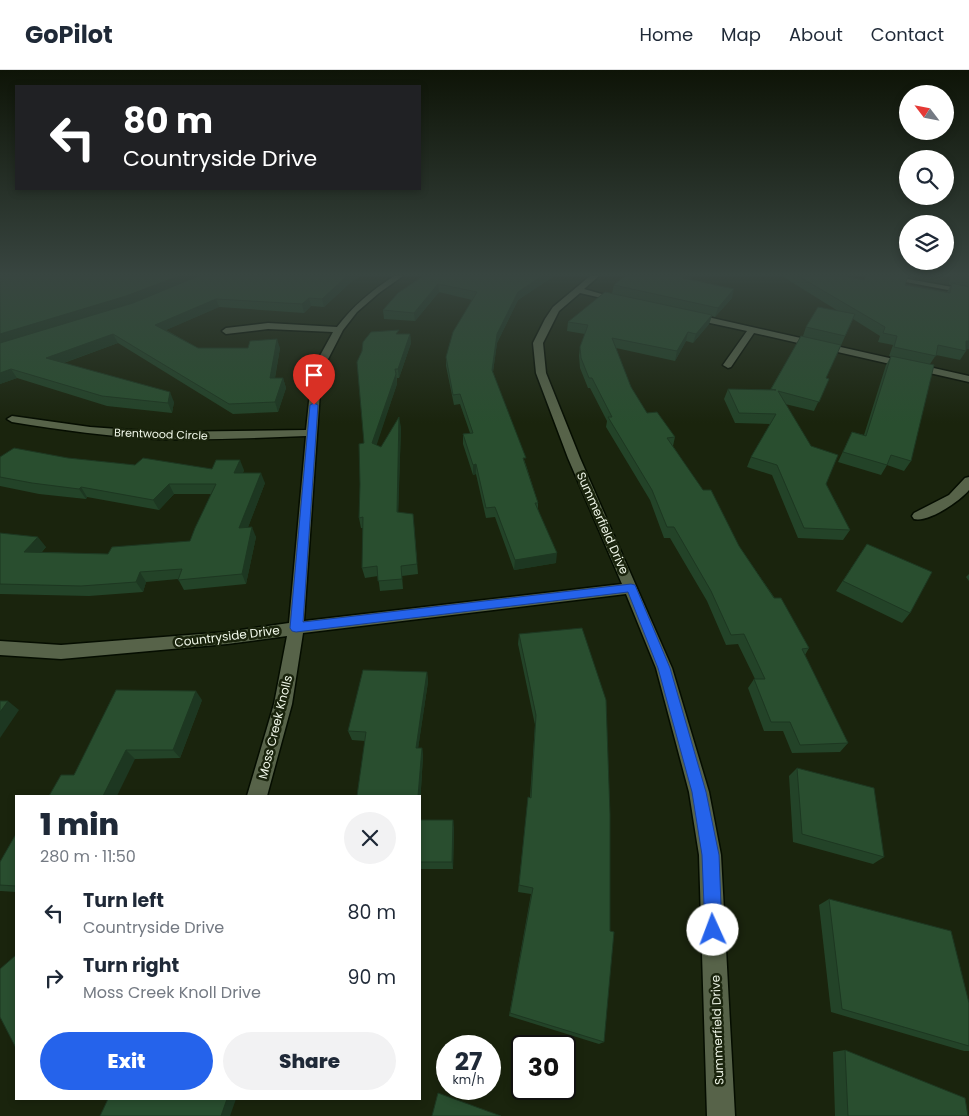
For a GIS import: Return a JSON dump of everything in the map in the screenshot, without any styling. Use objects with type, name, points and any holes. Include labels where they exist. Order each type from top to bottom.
[{"type":"street","name":"Moss Creek Knolls","points":[[257,795],[283,704],[296,628],[315,392],[321,363],[344,325]]},
{"type":"street","name":"Summerfield Drive","points":[[547,325],[538,342],[541,373],[574,458],[664,668],[699,792],[710,855],[721,1116]]},
{"type":"street","points":[[728,325],[969,379]]},
{"type":"street","points":[[226,331],[268,326],[339,330]]},
{"type":"street","points":[[728,365],[752,330]]},
{"type":"street","name":"Brentwood Circle","points":[[12,419],[60,427],[138,435],[212,436],[311,433]]},
{"type":"street","points":[[919,516],[938,507],[966,488],[969,481]]},
{"type":"street","name":"Countryside Drive","points":[[0,648],[61,652],[227,638],[631,588]]},
{"type":"building","points":[[0,325],[30,325],[0,334]]},
{"type":"building","points":[[60,325],[155,325],[198,348],[248,348],[250,341],[277,339],[270,378],[283,378],[275,402],[229,404],[113,334],[46,358],[170,392],[168,403],[102,396],[11,369],[0,373],[0,343]]},
{"type":"building","points":[[457,325],[502,325],[497,334],[492,370],[526,458],[523,458],[538,503],[535,503],[557,553],[515,560],[495,507],[486,508],[476,464],[473,465],[463,434],[473,433],[460,394],[453,395],[446,357],[453,332]]},
{"type":"building","points":[[588,325],[704,325],[696,334],[688,332],[677,351],[612,338],[631,387],[647,413],[657,412],[675,437],[667,438],[703,490],[711,490],[739,546],[774,598],[781,598],[809,648],[802,649],[848,743],[800,745],[790,722],[771,722],[754,679],[765,679],[744,634],[731,635],[711,591],[674,527],[667,527],[652,490],[608,417],[612,417],[592,378],[589,378],[581,358],[580,347]]},
{"type":"building","points":[[807,325],[850,325],[845,336],[806,327]]},
{"type":"building","points":[[881,325],[969,325],[969,341],[966,341],[966,351],[938,345],[936,356],[894,347],[897,336],[883,333],[885,327]]},
{"type":"building","points":[[399,330],[396,334],[410,334],[398,369],[395,369],[396,374],[372,443],[381,447],[399,417],[397,512],[413,514],[417,564],[401,566],[402,579],[378,581],[377,566],[362,568],[363,517],[359,518],[359,444],[364,443],[357,362],[362,351],[363,342],[371,332]]},
{"type":"building","points":[[801,336],[841,345],[826,378],[829,379],[819,402],[778,391],[811,446],[838,455],[826,484],[850,530],[804,528],[777,465],[751,457],[776,414],[739,413],[728,389],[776,390],[771,389]]},
{"type":"building","points":[[891,356],[934,365],[911,461],[891,455],[887,465],[843,452],[852,432],[866,436]]},
{"type":"building","points":[[14,448],[68,458],[135,465],[143,458],[212,469],[216,460],[240,460],[234,473],[261,473],[239,528],[252,527],[242,574],[178,580],[182,569],[140,572],[136,582],[81,586],[0,584],[0,533],[38,537],[24,552],[108,554],[112,547],[190,541],[216,484],[169,484],[153,500],[81,487],[79,489],[0,477],[0,457]]},
{"type":"building","points":[[867,544],[932,572],[910,613],[843,581]]},
{"type":"building","points":[[582,628],[606,700],[610,814],[610,931],[614,932],[604,1042],[510,1013],[533,888],[519,885],[528,797],[531,798],[536,715],[519,634]]},
{"type":"building","points":[[363,670],[427,672],[416,748],[422,748],[418,795],[357,795],[366,732],[348,731]]},
{"type":"building","points":[[116,690],[196,691],[173,750],[126,750],[104,795],[50,795],[61,775],[74,775]]},
{"type":"building","points":[[0,701],[8,701],[0,712]]},
{"type":"building","points":[[797,768],[874,788],[884,857],[802,834]]},
{"type":"building","points":[[421,820],[453,820],[452,862],[421,862]]},
{"type":"building","points":[[15,836],[15,886],[0,885],[0,862]]},
{"type":"building","points":[[829,899],[951,931],[969,1003],[969,1046],[842,1009]]},
{"type":"building","points":[[15,956],[15,1046],[0,1017],[0,969]]},
{"type":"building","points":[[845,1050],[965,1098],[968,1116],[848,1116]]},
{"type":"building","points":[[108,1100],[227,1100],[221,1116],[100,1116]]},
{"type":"building","points":[[436,1100],[457,1100],[501,1116],[432,1116]]},
{"type":"route","points":[[314,405],[296,628],[631,588],[664,668],[699,792],[710,855],[713,930]]}]
